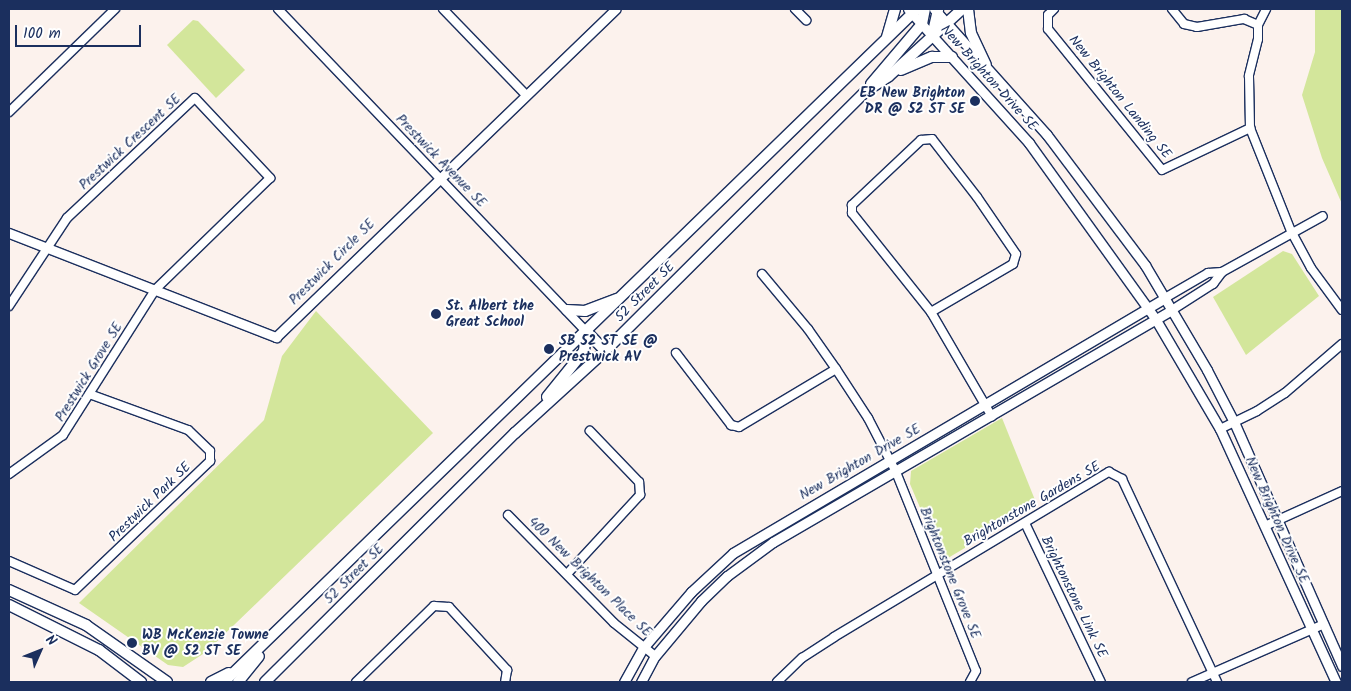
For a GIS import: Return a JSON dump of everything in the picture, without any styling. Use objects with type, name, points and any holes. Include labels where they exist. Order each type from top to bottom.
[{"type":"main road","points":[[887,38],[895,9]]},
{"type":"main road","points":[[866,91],[922,24],[925,9]]},
{"type":"main road","name":"52 Street SE","points":[[264,682],[528,422],[605,351],[866,91],[889,76],[962,9]]},
{"type":"main road","points":[[968,9],[971,33],[986,64]]},
{"type":"main road","name":"52 Street SE","points":[[224,682],[887,38],[913,10]]},
{"type":"main road","points":[[932,36],[936,10]]},
{"type":"main road","points":[[889,76],[920,60],[932,57],[952,57]]},
{"type":"main road","points":[[567,310],[586,311],[622,296]]},
{"type":"main road","points":[[586,330],[605,351]]},
{"type":"main road","points":[[528,422],[584,350],[586,330]]},
{"type":"main road","points":[[9,590],[86,625],[167,682]]},
{"type":"main road","points":[[9,605],[98,650],[141,682]]},
{"type":"main road","points":[[238,682],[269,640]]},
{"type":"main road","points":[[211,682],[239,667]]},
{"type":"street","points":[[9,112],[115,9]]},
{"type":"street","name":"Prestwick Avenue SE","points":[[278,9],[586,330]]},
{"type":"street","name":"Prestwick Circle SE","points":[[9,233],[45,250],[276,337],[439,176],[616,9]]},
{"type":"street","points":[[794,9],[806,20]]},
{"type":"street","name":"New Brighton Landing SE","points":[[1054,9],[1048,15],[1048,29],[1162,170],[1250,128]]},
{"type":"street","points":[[1172,9],[1184,24],[1197,28],[1244,19],[1258,25]]},
{"type":"street","points":[[1266,9],[1258,25],[1258,39],[1249,76],[1250,128],[1291,231],[1312,268],[1342,310]]},
{"type":"street","points":[[447,10],[525,94]]},
{"type":"street","name":"New Brighton Drive SE","points":[[913,10],[932,36],[1029,143],[1156,320],[1220,428],[1336,682]]},
{"type":"street","name":"New Brighton Drive SE","points":[[936,10],[986,64],[1084,181],[1165,298],[1234,422],[1342,666]]},
{"type":"street","name":"Prestwick Crescent SE","points":[[45,250],[67,218],[195,98],[270,178],[155,290]]},
{"type":"street","points":[[931,312],[1013,264],[1016,254],[932,139],[921,140],[852,205],[852,213],[931,312],[992,417]]},
{"type":"street","points":[[1172,310],[1213,284],[1222,272],[1291,231],[1323,216]]},
{"type":"street","points":[[9,306],[45,250]]},
{"type":"street","points":[[1165,298],[1208,273],[1222,272]]},
{"type":"street","name":"Brightonstone Grove SE","points":[[762,274],[808,329],[836,370],[868,418],[896,472],[976,671],[970,682]]},
{"type":"street","name":"Prestwick Grove SE","points":[[9,474],[64,435],[155,290]]},
{"type":"street","name":"New Brighton Drive SE","points":[[624,682],[643,648],[691,592],[733,553],[1165,298]]},
{"type":"street","name":"New Brighton Drive SE","points":[[641,682],[655,656],[727,576],[773,542],[992,417],[1172,310]]},
{"type":"street","points":[[1220,428],[1285,393],[1342,344]]},
{"type":"street","points":[[676,353],[731,425],[739,427],[836,370]]},
{"type":"street","name":"Prestwick Park SE","points":[[9,561],[75,590],[210,461],[210,451],[188,430],[89,394]]},
{"type":"street","points":[[567,574],[640,495],[639,482],[590,432]]},
{"type":"street","name":"Brightonstone Gardens SE","points":[[777,682],[802,658],[936,574],[1109,472],[1122,479],[1213,673]]},
{"type":"street","points":[[1265,526],[1342,491]]},
{"type":"street","name":"400 New Brighton Place SE","points":[[508,515],[643,648],[655,656]]},
{"type":"street","name":"Brightonstone Link SE","points":[[1025,523],[1101,682]]},
{"type":"street","points":[[356,682],[434,606],[449,606],[507,670],[505,682]]},
{"type":"street","points":[[1192,682],[1324,624]]},
{"type":"street","points":[[1213,673],[1217,682]]},
{"type":"green space","points":[[1315,9],[1342,9],[1342,204],[1322,158],[1302,95],[1315,52]]},
{"type":"green space","points":[[193,20],[198,21],[245,70],[216,98],[167,45]]},
{"type":"green space","points":[[1283,251],[1292,254],[1319,296],[1246,355],[1213,297]]},
{"type":"green space","points":[[316,311],[433,433],[206,652],[183,667],[168,665],[79,603],[264,420],[282,356]]},
{"type":"green space","points":[[1002,418],[1037,505],[948,558],[941,557],[910,484],[911,471]]},
{"type":"place","name":"EB New Brighton DR @ 52 ST SE","points":[[975,101]]},
{"type":"place","name":"St. Albert the Great School","points":[[436,314]]},
{"type":"place","name":"SB 52 ST SE @ Prestwick AV","points":[[549,349]]},
{"type":"place","name":"WB McKenzie Towne BV @ 52 ST SE","points":[[132,643]]}]
